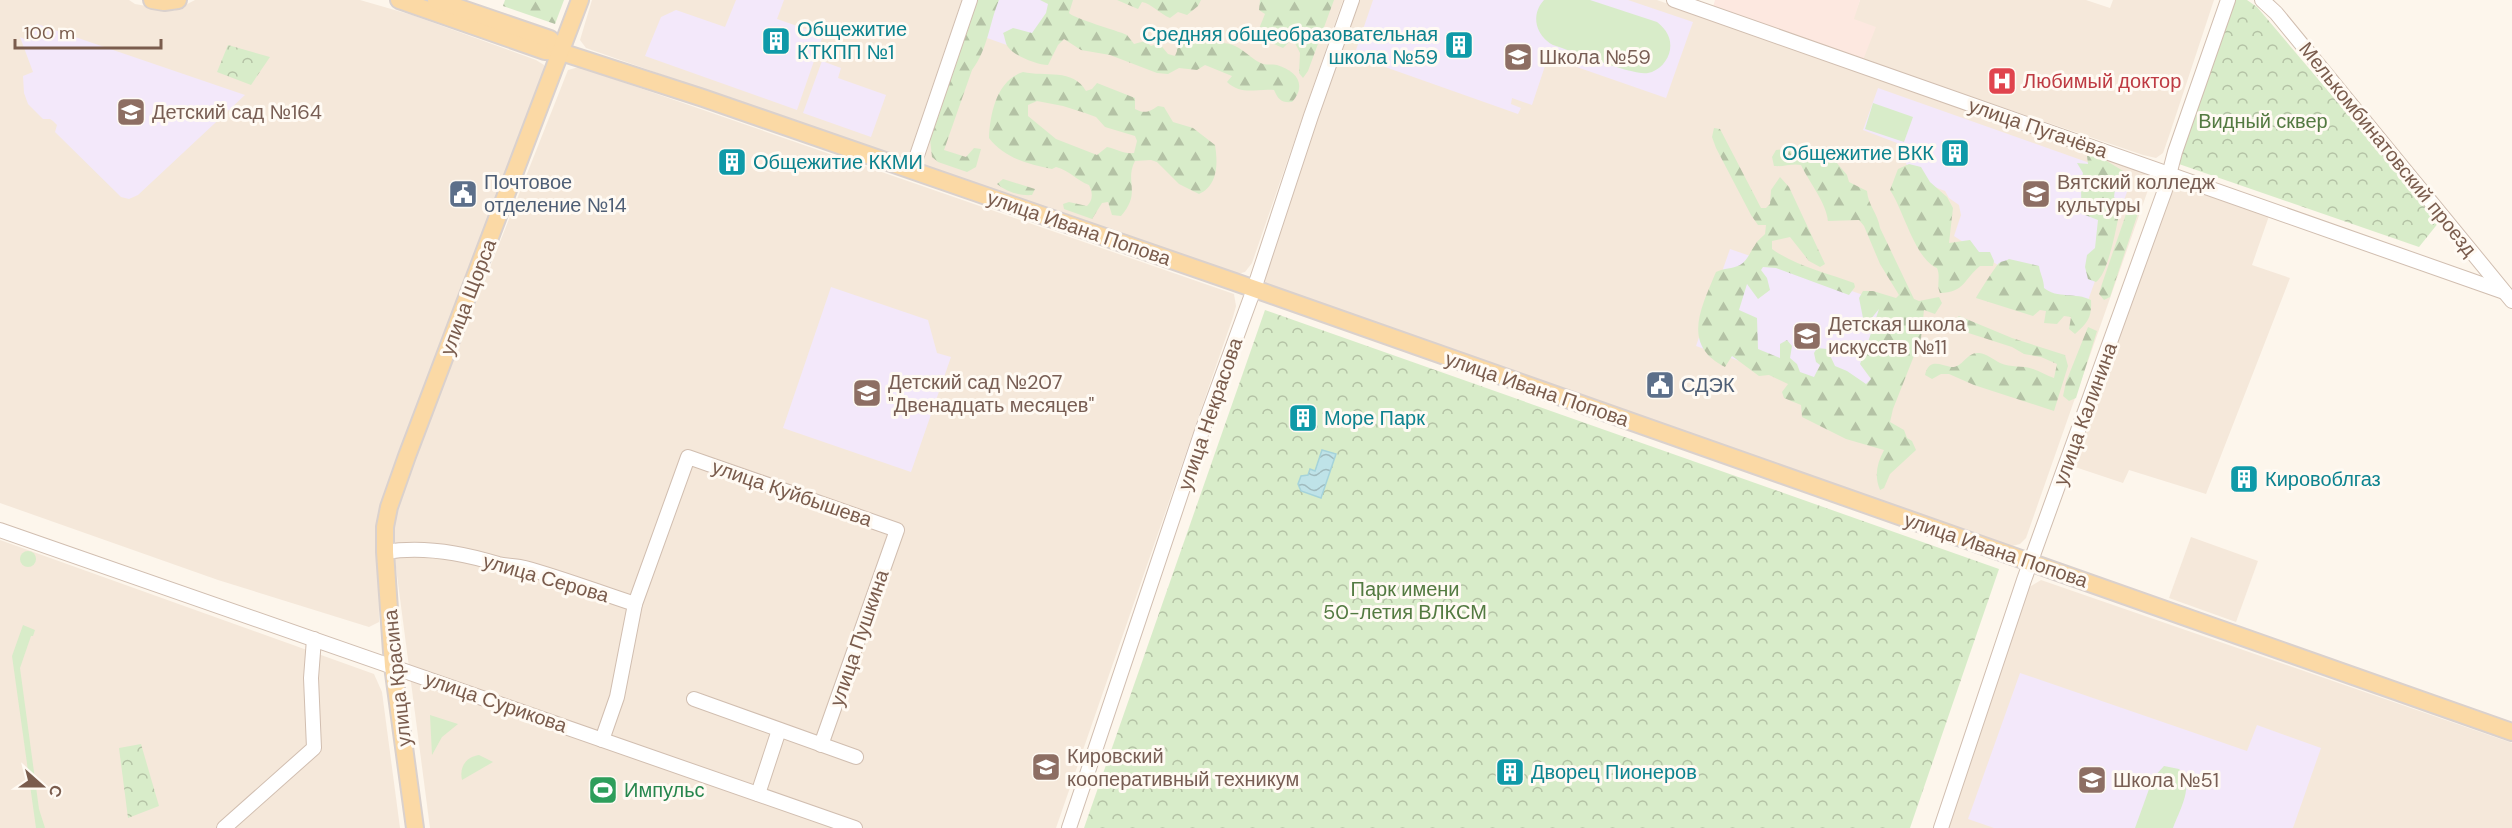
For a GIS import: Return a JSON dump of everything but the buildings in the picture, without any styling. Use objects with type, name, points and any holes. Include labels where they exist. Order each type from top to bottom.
[{"type":"main road","points":[[152,0],[164,2],[178,0]]},
{"type":"main road","name":"улица Ивана Попова","points":[[399,0],[545,51],[561,52],[912,171],[2512,732]]},
{"type":"main road","name":"улица Ивана Попова","points":[[436,0],[550,39],[561,52]]},
{"type":"main road","name":"улица Щорса","points":[[385,527],[389,507],[407,456],[580,0]]},
{"type":"main road","name":"улица Красина","points":[[385,527],[393,666],[415,828]]},
{"type":"street","points":[[912,171],[970,0]]},
{"type":"street","name":"улица Некрасова","points":[[1069,828],[1202,431],[1254,290],[1352,0]]},
{"type":"street","name":"улица Пугачёва","points":[[1674,0],[2169,173],[2508,296]]},
{"type":"street","name":"улица Калинина","points":[[1941,828],[2031,562],[2165,190],[2228,0]]},
{"type":"street","name":"Мелькомбинатовский проезд","points":[[2262,0],[2276,13],[2508,296]]},
{"type":"street","name":"улица Куйбышева","points":[[635,604],[688,457],[897,530]]},
{"type":"street","name":"улица Сурикова","points":[[0,530],[855,828]]},
{"type":"street","name":"улица Пушкина","points":[[821,745],[897,530]]},
{"type":"street","name":"улица Серова","points":[[385,552],[402,549],[442,552],[524,567],[635,604]]},
{"type":"street","points":[[602,740],[617,697],[635,604]]},
{"type":"street","points":[[224,828],[314,748],[311,678],[314,639]]},
{"type":"street","points":[[694,699],[856,757]]},
{"type":"street","points":[[758,794],[778,730]]},
{"type":"shaded area","points":[[0,0],[129,0],[135,4],[174,11],[195,0],[360,0],[412,15],[536,60],[544,65],[543,84],[381,507],[378,522],[379,622],[369,627],[218,580],[0,503]]},
{"type":"shaded area","points":[[592,0],[1343,0],[1252,263],[1245,272],[1234,275],[586,48],[580,40]]},
{"type":"shaded area","points":[[736,0],[784,0],[777,19],[823,35],[797,110],[645,56],[661,17],[676,10],[725,27]]},
{"type":"shaded area","points":[[984,0],[1066,0],[1046,59],[973,33]]},
{"type":"shaded area","points":[[1356,0],[1657,0],[2143,171],[2148,178],[2149,187],[2026,538],[2020,544],[2012,546],[1266,286],[1263,282]]},
{"type":"shaded area","name":"Школа №59","points":[[1373,0],[1628,0],[1693,22],[1665,101],[1666,98],[1548,57],[1532,105],[1512,98],[1511,104],[1521,108],[1518,114],[1354,56]]},
{"type":"shaded area","points":[[1715,0],[1860,0],[1854,19],[1876,27],[1863,60],[1713,7]]},
{"type":"shaded area","points":[[1860,0],[2086,0],[2110,8],[2113,0],[2214,0],[2163,153],[2156,158],[1863,60],[1853,19]]},
{"type":"shaded area","name":"Детский сад №164","points":[[37,24],[245,95],[138,195],[129,199],[121,197],[55,132],[57,125],[50,119],[43,119],[28,104],[24,93],[23,76],[33,72],[20,37],[29,41]]},
{"type":"shaded area","points":[[822,61],[841,68],[838,78],[886,95],[871,137],[803,113]]},
{"type":"shaded area","points":[[579,67],[1234,294],[1236,306],[1233,317],[1056,828],[430,828],[395,560],[395,518],[403,487],[568,70]]},
{"type":"shaded area","name":"Вятский колледж культуры","points":[[1878,88],[2132,178],[2086,306],[2031,287],[1954,236],[1961,215],[1959,205],[1949,198],[1945,191],[1919,181],[1902,158],[1897,143],[1863,130]]},
{"type":"shaded area","points":[[2175,182],[2269,216],[2252,265],[2290,278],[2206,494],[2129,470],[2123,483],[2069,465],[2170,186]]},
{"type":"shaded area","name":"Детская школа искусств №11","points":[[1730,249],[1921,315],[1887,412],[1696,346]]},
{"type":"shaded area","name":"Детский сад №207 \"Двенадцать месяцев\"","points":[[831,287],[928,320],[937,353],[951,357],[911,472],[783,428]]},
{"type":"shaded area","points":[[2191,537],[2258,561],[2236,622],[2169,598]]},
{"type":"shaded area","points":[[0,540],[374,674],[382,692],[400,828],[0,828]]},
{"type":"shaded area","points":[[2041,580],[2512,743],[2512,828],[1945,828],[2028,588]]},
{"type":"shaded area","name":"Школа №51","points":[[2020,673],[2247,751],[2257,725],[2321,748],[2293,828],[1994,828],[1968,819]]},
{"type":"green space","points":[[505,0],[564,0],[555,24],[503,6]]},
{"type":"green space","points":[[973,0],[999,0],[985,45],[972,70],[944,150],[966,157],[974,148],[981,149],[976,167],[967,172],[938,162],[932,157],[929,130]]},
{"type":"green space","points":[[1040,0],[1073,0],[1069,13],[1127,35],[1134,44],[1145,41],[1151,46],[1159,43],[1168,54],[1175,56],[1176,38],[1181,34],[1199,30],[1211,34],[1221,43],[1233,45],[1263,64],[1277,65],[1290,71],[1298,79],[1299,90],[1292,102],[1285,102],[1274,90],[1238,89],[1227,82],[1232,76],[1205,65],[1197,70],[1179,68],[1168,74],[1157,73],[1110,55],[1081,50],[1064,39],[1058,45],[1048,65],[1033,62],[1011,50],[1003,33],[1013,28],[1032,33],[1046,13],[1048,4]]},
{"type":"green space","points":[[1117,0],[1201,0],[1198,6],[1187,15],[1178,12],[1170,18],[1146,3],[1142,2],[1138,9]]},
{"type":"green space","points":[[1260,0],[1334,0],[1308,71],[1303,78],[1299,73],[1300,53],[1295,43],[1289,42],[1283,48],[1256,36],[1265,14],[1259,10]]},
{"type":"green space","points":[[1544,0],[1590,0],[1657,22],[1669,38],[1670,50],[1667,58],[1656,70],[1640,73],[1553,45],[1542,36],[1537,25],[1537,12]]},
{"type":"green space","name":"Видный сквер","points":[[2234,0],[2247,0],[2257,7],[2439,222],[2419,247],[2176,163]]},
{"type":"green space","points":[[228,45],[270,57],[251,85],[217,72]]},
{"type":"green space","points":[[1023,72],[1066,76],[1074,79],[1086,91],[1092,89],[1097,83],[1135,98],[1135,109],[1138,111],[1147,112],[1158,106],[1164,107],[1173,122],[1193,128],[1215,145],[1216,166],[1210,186],[1199,194],[1179,184],[1157,162],[1135,161],[1131,175],[1132,194],[1121,216],[1112,215],[1108,202],[1102,203],[1092,219],[1064,209],[1063,204],[1069,202],[1087,206],[1092,196],[1089,185],[1061,168],[1052,169],[1017,159],[1002,151],[989,138],[993,108],[1001,90],[1014,76]],"holes":[[[1037,101],[1063,106],[1096,117],[1105,127],[1135,136],[1137,141],[1134,153],[1107,147],[1097,155],[1056,139],[1028,116],[1028,105]]]},
{"type":"green space","points":[[1873,103],[1913,117],[1904,142],[1865,129]]},
{"type":"green space","points":[[1714,128],[1720,129],[1761,208],[1766,208],[1770,204],[1771,190],[1780,177],[1789,187],[1825,264],[1820,267],[1809,261],[1790,237],[1772,241],[1772,249],[1801,265],[1854,283],[1855,287],[1849,295],[1776,268],[1763,267],[1761,270],[1767,278],[1770,290],[1758,299],[1747,284],[1739,310],[1757,318],[1758,349],[1780,358],[1780,344],[1787,340],[1792,346],[1790,358],[1797,364],[1800,372],[1814,377],[1820,365],[1816,362],[1814,353],[1817,348],[1827,349],[1835,366],[1866,384],[1871,379],[1860,364],[1863,356],[1872,348],[1868,342],[1879,309],[1870,320],[1863,318],[1859,298],[1863,291],[1873,291],[1896,298],[1899,295],[1880,264],[1864,226],[1859,220],[1828,221],[1821,200],[1801,165],[1774,166],[1772,157],[1776,150],[1793,148],[1800,153],[1818,149],[1826,150],[1847,175],[1849,182],[1867,191],[1880,228],[1914,299],[1919,301],[1939,297],[1942,303],[1935,314],[1924,310],[1921,338],[1890,422],[1904,430],[1916,450],[1890,474],[1884,488],[1880,490],[1877,470],[1884,450],[1846,439],[1802,417],[1801,405],[1784,398],[1782,392],[1788,384],[1769,375],[1759,376],[1732,356],[1725,367],[1711,358],[1703,348],[1698,325],[1716,272],[1743,263],[1765,234],[1766,225],[1758,225],[1751,215],[1716,148],[1712,137]]},
{"type":"green space","points":[[2097,155],[2128,174],[2115,189],[2114,197],[2121,205],[2115,235],[2105,269],[2096,282],[2088,279],[2085,267],[2087,255],[2095,248],[2098,220],[2080,213],[2083,173],[2077,163],[2088,164],[2087,156]]},
{"type":"green space","points":[[1909,164],[1921,167],[1930,182],[1947,197],[1953,208],[1949,243],[1970,240],[1979,252],[1990,252],[1994,261],[1993,266],[1980,266],[1954,291],[1940,293],[1937,268],[1922,255],[1890,190],[1898,169]]},
{"type":"green space","points":[[1003,179],[1035,189],[1032,195],[1014,193],[997,184]]},
{"type":"green space","points":[[2132,206],[2138,213],[2110,297],[2104,300],[2099,294],[2126,214]]},
{"type":"green space","points":[[2009,259],[2039,266],[2044,288],[2049,291],[2091,300],[2090,315],[2075,334],[2069,329],[2071,317],[2064,316],[2057,324],[2044,323],[2046,311],[2040,310],[2033,316],[1976,298],[1999,263]]},
{"type":"green space","name":"Парк имени 50-летия ВЛКСМ","points":[[1265,310],[1999,569],[1910,828],[1084,828]]},
{"type":"green space","points":[[1959,316],[2012,338],[2065,355],[2068,366],[2054,411],[1974,385],[1949,374],[1941,374],[1932,379],[1925,375],[1932,364],[1955,367],[1971,355],[1979,353],[2004,365],[2029,368],[2054,378],[2057,364],[1956,329],[1952,321]]},
{"type":"green space","points":[[2088,327],[2097,331],[2076,398],[2069,401],[2063,396],[2066,382]]},
{"type":"green space","points":[[28,551],[36,559],[28,567],[20,559]]},
{"type":"green space","points":[[23,625],[35,630],[20,668],[39,809],[45,828],[36,828],[12,656]]},
{"type":"green space","points":[[430,715],[458,724],[442,737],[432,755]]},
{"type":"green space","points":[[141,744],[159,806],[128,818],[119,748]]},
{"type":"green space","points":[[479,755],[493,762],[462,780],[464,763]]},
{"type":"green space","points":[[2164,766],[2179,769],[2186,782],[2185,798],[2173,828],[2135,828],[2153,778]]},
{"type":"water","points":[[1322,450],[1336,454],[1321,498],[1301,491],[1298,484],[1301,476],[1308,475],[1310,469],[1315,471]]},
{"type":"place","name":"Общежитие КТКПП №1","points":[[776,41]]},
{"type":"place","name":"Средняя общеобразовательная школа №59","points":[[1459,45]]},
{"type":"place","name":"Школа №59","points":[[1518,57]]},
{"type":"place","name":"Любимый доктор","points":[[2002,81]]},
{"type":"place","name":"Детский сад №164","points":[[131,112]]},
{"type":"place","name":"Общежитие ВКК","points":[[1955,153]]},
{"type":"place","name":"Общежитие ККМИ","points":[[732,162]]},
{"type":"place","name":"Почтовое отделение №14","points":[[463,194]]},
{"type":"place","name":"Вятский колледж культуры","points":[[2036,194]]},
{"type":"place","name":"Детская школа искусств №11","points":[[1807,336]]},
{"type":"place","name":"СДЭК","points":[[1660,385]]},
{"type":"place","name":"Детский сад №207 \"Двенадцать месяцев\"","points":[[867,393]]},
{"type":"place","name":"Море Парк","points":[[1303,418]]},
{"type":"place","name":"Кировоблгаз","points":[[2244,479]]},
{"type":"place","name":"Кировский кооперативный техникум","points":[[1046,767]]},
{"type":"place","name":"Дворец Пионеров","points":[[1510,772]]},
{"type":"place","name":"Школа №51","points":[[2092,780]]},
{"type":"place","name":"Импульс","points":[[603,790]]}]
